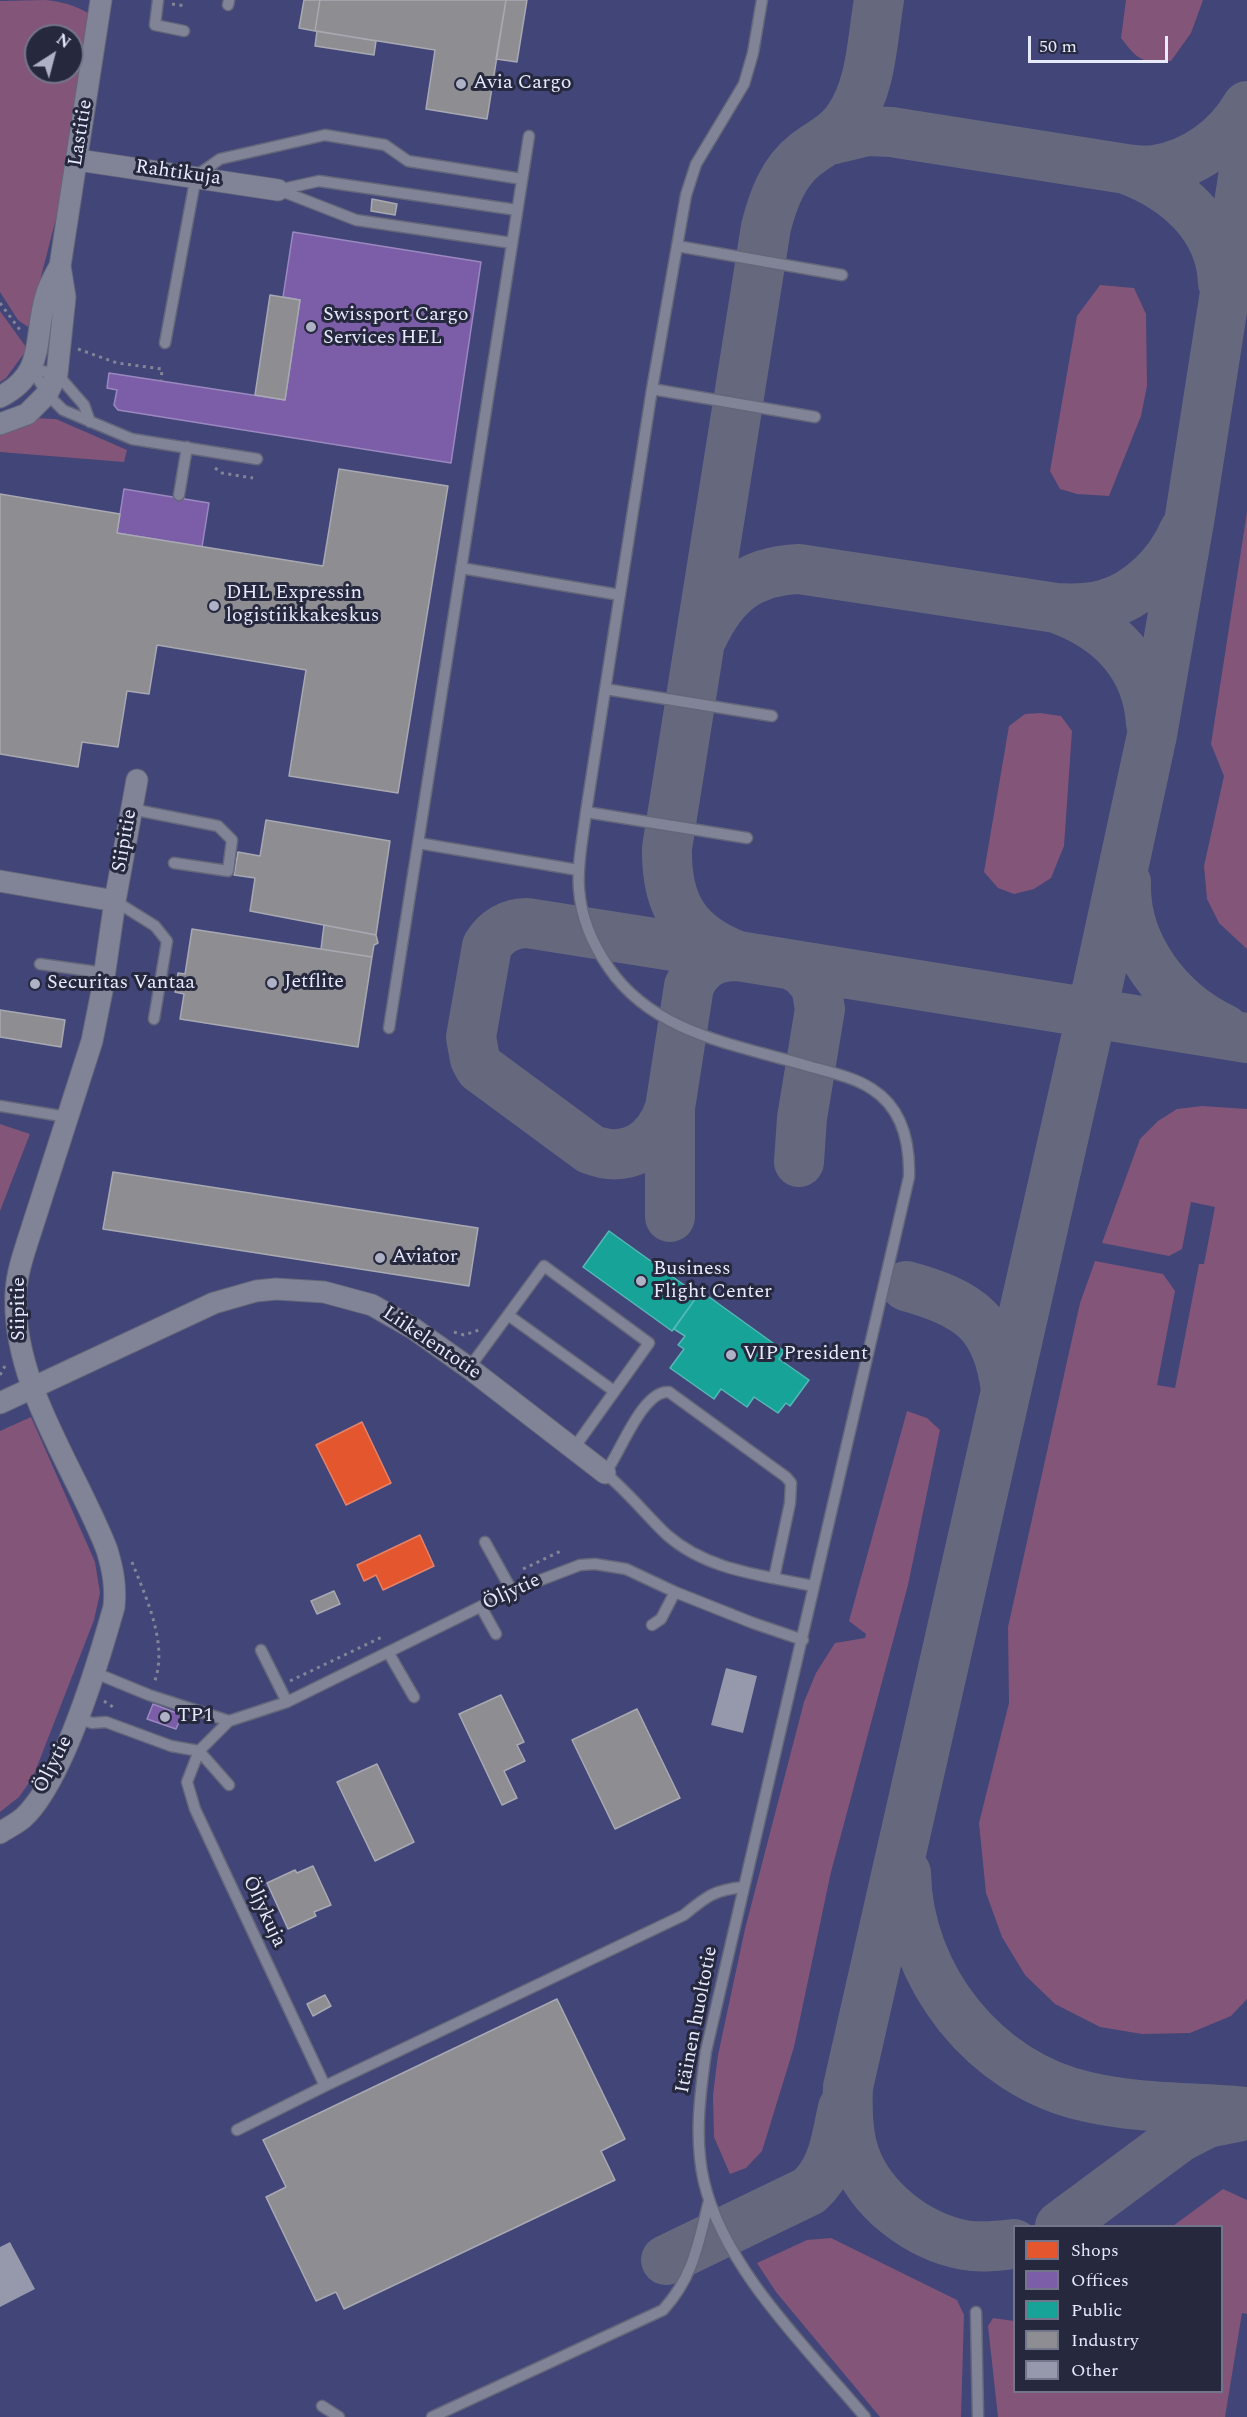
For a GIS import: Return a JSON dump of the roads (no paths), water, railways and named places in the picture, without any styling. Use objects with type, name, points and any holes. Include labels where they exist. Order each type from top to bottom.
[{"type":"street","name":"Lastitie","points":[[32,369],[46,294],[60,266],[101,0]]},
{"type":"street","name":"Rahtikuja","points":[[78,160],[278,190]]},
{"type":"street","name":"Lastitie","points":[[0,424],[27,414],[47,394],[57,374],[65,297],[60,266]]},
{"type":"street","points":[[0,397],[22,382],[32,369]]},
{"type":"street","name":"Siipitie","points":[[93,1672],[114,1607],[113,1571],[99,1530],[32,1388],[19,1344],[16,1291],[27,1245],[92,1041],[137,780]]},
{"type":"street","name":"Siipitie","points":[[0,881],[115,901]]},
{"type":"street","name":"Liikelentotie","points":[[0,1403],[214,1303],[256,1291],[276,1289],[324,1292],[372,1305],[414,1329],[469,1368],[605,1473]]},
{"type":"street","name":"Öljytie","points":[[0,1833],[24,1818],[48,1787],[93,1672]]},
{"type":"lane","points":[[158,0],[155,25],[184,31]]},
{"type":"lane","name":"Itäinen huoltotie","points":[[762,0],[753,53],[744,84],[696,164],[686,195],[652,389],[578,870],[579,892],[584,915],[600,955],[632,995],[650,1010],[690,1031],[819,1068],[872,1089],[887,1102],[899,1119],[907,1138],[910,1156],[906,1187],[813,1586],[803,1640],[706,2050],[699,2101],[700,2154],[709,2201],[736,2256],[765,2299],[865,2417]]},
{"type":"lane","points":[[165,343],[196,176],[220,159],[325,135],[385,145],[408,161],[522,179]]},
{"type":"lane","points":[[389,1028],[529,136]]},
{"type":"lane","points":[[278,190],[319,181],[517,210]]},
{"type":"lane","points":[[278,190],[356,220],[512,243]]},
{"type":"lane","points":[[676,246],[842,275]]},
{"type":"lane","points":[[32,369],[57,374],[84,405],[90,422]]},
{"type":"lane","points":[[32,369],[47,394],[63,410],[132,439],[257,459]]},
{"type":"lane","points":[[652,389],[815,417]]},
{"type":"lane","points":[[179,495],[187,447]]},
{"type":"lane","points":[[461,568],[620,595]]},
{"type":"lane","points":[[605,689],[772,716]]},
{"type":"lane","points":[[131,810],[218,826],[232,840],[228,871],[174,863]]},
{"type":"lane","points":[[586,812],[747,838]]},
{"type":"lane","points":[[418,843],[578,870]]},
{"type":"lane","points":[[115,901],[155,926],[167,941],[154,1019]]},
{"type":"lane","points":[[40,964],[105,973]]},
{"type":"lane","points":[[0,1106],[67,1117]]},
{"type":"lane","points":[[469,1368],[544,1266],[649,1343],[574,1448]]},
{"type":"lane","points":[[508,1315],[614,1391]]},
{"type":"lane","points":[[774,1578],[790,1503],[791,1483],[786,1477],[669,1392],[661,1392],[654,1396],[628,1431],[614,1462],[605,1473],[669,1536],[688,1550],[730,1569],[813,1586]]},
{"type":"lane","points":[[485,1542],[512,1591]]},
{"type":"lane","name":"Öljytie","points":[[77,1717],[92,1723],[106,1722],[171,1746],[199,1751],[230,1721],[287,1702],[512,1591],[564,1570],[595,1564],[626,1569],[675,1592],[803,1640]]},
{"type":"lane","points":[[652,1625],[661,1619],[675,1592]]},
{"type":"lane","points":[[481,1607],[496,1634]]},
{"type":"lane","points":[[261,1650],[287,1702]]},
{"type":"lane","points":[[388,1652],[414,1697]]},
{"type":"lane","points":[[93,1672],[149,1695],[230,1721]]},
{"type":"lane","points":[[199,1751],[229,1785]]},
{"type":"lane","name":"Öljykuja","points":[[199,1751],[187,1782],[195,1809],[325,2086]]},
{"type":"lane","points":[[237,2130],[684,1915],[721,1889],[744,1887]]},
{"type":"lane","points":[[432,2417],[663,2310],[679,2293],[689,2272],[709,2201]]},
{"type":"lane","points":[[976,2312],[978,2417]]},
{"type":"lane","points":[[322,2406],[339,2417]]},
{"type":"place","name":"Avia Cargo","points":[[461,84]]},
{"type":"place","name":"Swissport Cargo Services HEL","points":[[311,327]]},
{"type":"place","name":"DHL Expressin logistiikkakeskus","points":[[214,606]]},
{"type":"place","name":"Jetflite","points":[[272,983]]},
{"type":"place","name":"Securitas Vantaa","points":[[35,984]]},
{"type":"place","name":"Aviator","points":[[380,1258]]},
{"type":"place","name":"Business Flight Center","points":[[641,1281]]},
{"type":"place","name":"VIP President","points":[[731,1355]]},
{"type":"place","name":"TP1","points":[[165,1717]]}]
